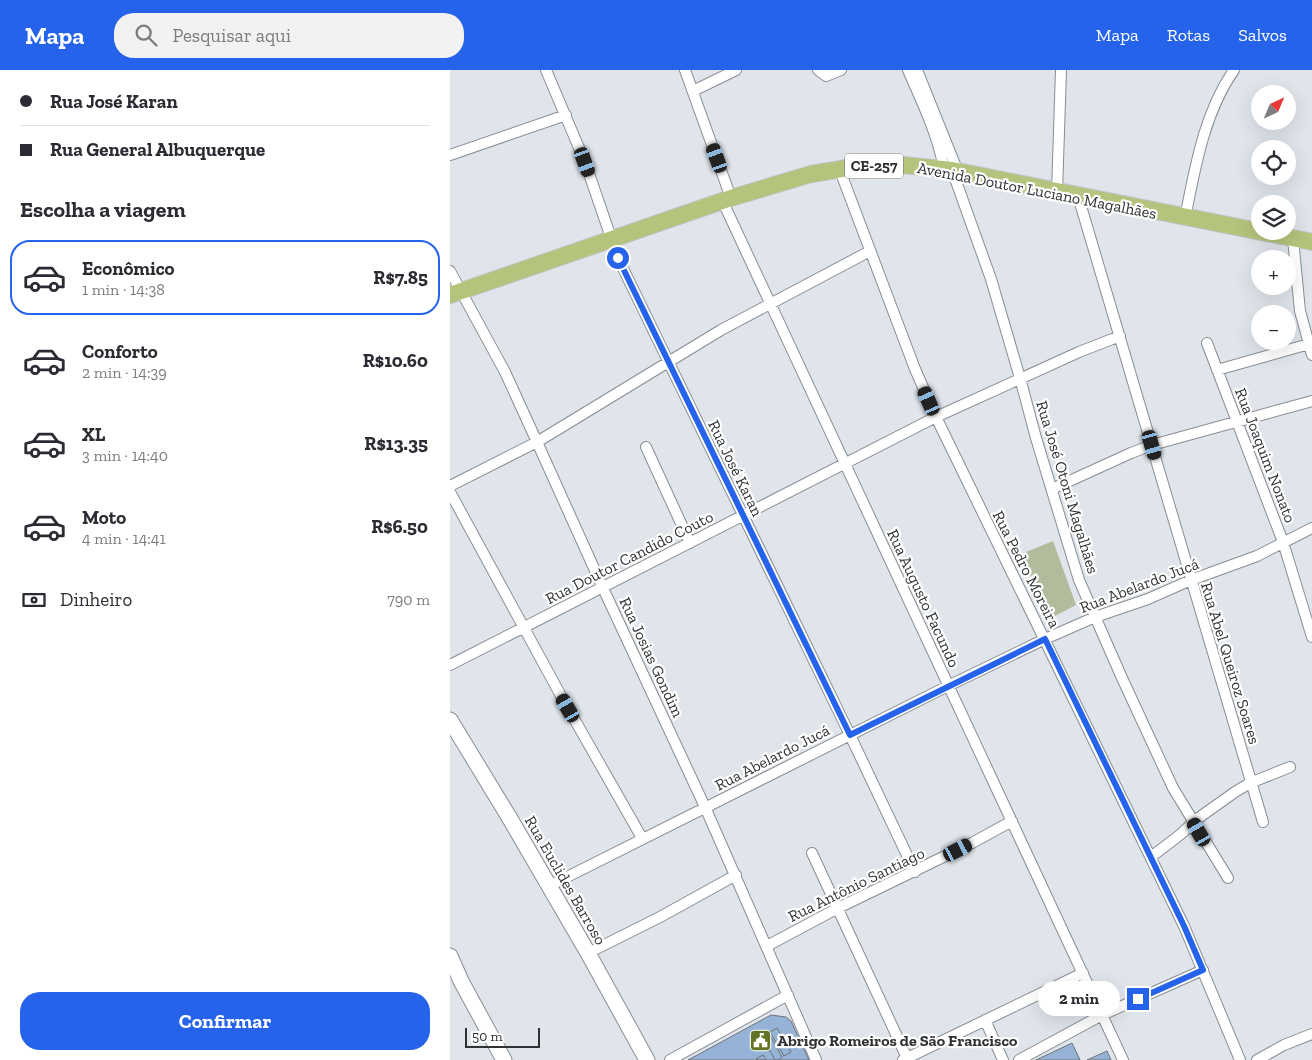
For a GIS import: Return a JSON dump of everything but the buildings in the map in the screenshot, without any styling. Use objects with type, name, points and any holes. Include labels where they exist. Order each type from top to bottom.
[{"type":"main road","name":"Avenida Doutor Luciano Magalhães","points":[[455,294],[727,200],[811,174],[860,166],[903,165],[952,170],[1251,231]]},
{"type":"main road","name":"Avenida Doutor Luciano Magalhães","points":[[1296,239],[1312,242]]},
{"type":"street","name":"Rua José Karan","points":[[546,70],[594,187],[611,240],[668,362],[915,872]]},
{"type":"street","name":"Rua Augusto Facundo","points":[[685,70],[727,200],[769,304],[1123,1060]]},
{"type":"street","points":[[693,91],[736,70]]},
{"type":"street","points":[[818,70],[826,76],[841,70]]},
{"type":"street","points":[[908,70],[942,154],[952,170]]},
{"type":"street","points":[[917,70],[952,170]]},
{"type":"street","points":[[1057,192],[1061,70]]},
{"type":"street","points":[[1185,218],[1206,126],[1219,95],[1234,70]]},
{"type":"street","points":[[450,155],[566,115]]},
{"type":"street","name":"Rua Pedro Moreira","points":[[839,168],[915,370],[936,417],[1184,926],[1240,1060]]},
{"type":"street","name":"Rua José Otoni Magalhães","points":[[952,170],[990,279],[1079,580],[1156,754],[1173,788],[1228,878]]},
{"type":"street","name":"Rua Abel Queiroz Soares","points":[[1078,196],[1263,822]]},
{"type":"street","points":[[1293,240],[1300,311],[1312,355]]},
{"type":"street","points":[[450,486],[537,442],[668,362],[769,304],[870,251]]},
{"type":"street","name":"Rua Josias Gondim","points":[[450,271],[455,294],[505,372],[705,807],[816,1060]]},
{"type":"street","name":"Rua Doutor Candido Couto","points":[[450,665],[602,586],[743,516],[844,462],[1020,378],[1120,336]]},
{"type":"street","name":"Rua Joaquim Nonato","points":[[1207,343],[1283,542],[1312,637]]},
{"type":"street","points":[[1217,370],[1308,344]]},
{"type":"street","points":[[1052,489],[1130,453],[1152,445],[1312,401]]},
{"type":"street","points":[[646,447],[690,543]]},
{"type":"street","points":[[450,492],[642,838]]},
{"type":"street","name":"Rua Abelardo Jucá","points":[[549,886],[642,838],[1045,639],[1148,599],[1191,580],[1257,556],[1312,528]]},
{"type":"street","name":"Rua Euclides Barroso","points":[[450,720],[510,817],[647,1060]]},
{"type":"street","points":[[1151,858],[1193,822],[1235,792],[1250,783],[1290,767]]},
{"type":"street","name":"Rua Antônio Santiago","points":[[766,946],[838,908],[915,872],[1012,821]]},
{"type":"street","points":[[812,853],[905,1059],[1083,973]]},
{"type":"street","points":[[588,953],[736,876]]},
{"type":"street","points":[[450,956],[504,1060]]},
{"type":"street","points":[[1019,1060],[1102,1015],[1203,970]]},
{"type":"street","points":[[670,1060],[788,995]]},
{"type":"street","points":[[984,1020],[1003,1060]]},
{"type":"street","points":[[1256,1060],[1284,1045],[1312,1034]]},
{"type":"green space","points":[[1053,541],[1076,605],[1051,618],[1021,554]]},
{"type":"place","name":"Abrigo Romeiros de São Francisco","points":[[761,1040]]},
{"type":"route","points":[[618,258],[850,735],[1045,639],[1169,894],[1203,970],[1138,999]]}]
